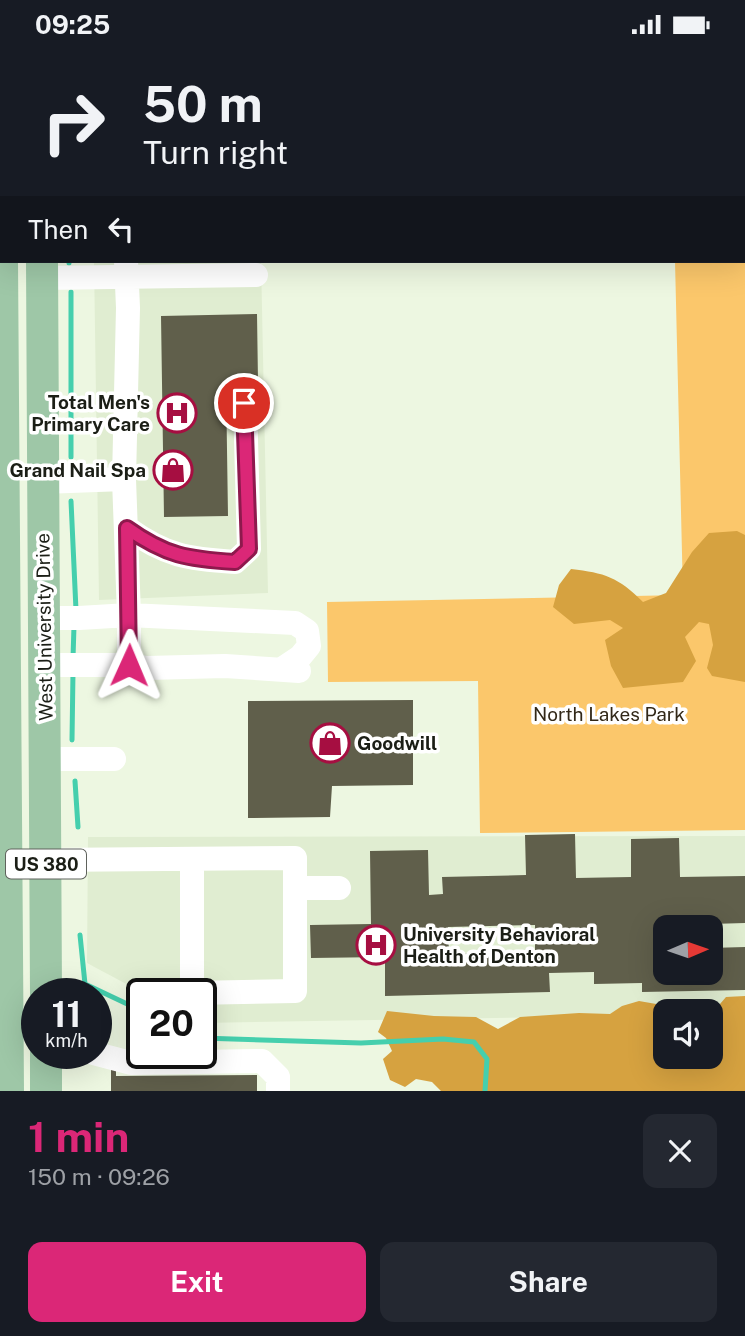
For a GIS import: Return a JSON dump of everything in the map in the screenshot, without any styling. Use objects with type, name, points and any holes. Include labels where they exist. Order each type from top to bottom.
[{"type":"main road","name":"West University Drive","points":[[2,263],[3,961],[8,1091]]},
{"type":"main road","name":"West University Drive","points":[[42,269],[43,482],[63,618],[65,665],[45,759],[46,978]]},
{"type":"main road","points":[[3,483],[43,482]]},
{"type":"main road","points":[[46,1069],[46,1091]]},
{"type":"lane","points":[[42,269],[218,268],[256,275]]},
{"type":"lane","points":[[126,269],[128,308],[124,479],[129,665]]},
{"type":"lane","points":[[127,528],[167,552],[193,559],[235,562],[249,549],[244,403]]},
{"type":"lane","points":[[43,482],[124,479]]},
{"type":"lane","points":[[63,618],[129,615],[295,623],[307,631],[309,646],[300,657],[282,669],[65,665]]},
{"type":"lane","points":[[45,759],[114,759]]},
{"type":"lane","points":[[46,860],[295,858],[295,991],[192,993],[192,859]]},
{"type":"lane","points":[[295,888],[339,888]]},
{"type":"lane","points":[[112,1058],[131,1063],[262,1061],[278,1077],[278,1091]]},
{"type":"shaded area","points":[[94,263],[261,263],[268,593],[99,600]]},
{"type":"shaded area","points":[[737,531],[745,535],[745,682],[712,676],[707,668],[713,645],[709,624],[699,622],[685,637],[696,661],[683,682],[623,688],[611,666],[605,640],[623,628],[610,620],[574,624],[553,607],[559,585],[571,569],[610,578],[626,587],[643,602],[666,593],[692,552],[709,533]]},
{"type":"shaded area","name":"University Behavioral Health of Denton","points":[[745,836],[745,1014],[723,1013],[723,999],[653,999],[653,1015],[217,1023],[217,978],[126,978],[126,984],[87,963],[88,837]]},
{"type":"shaded area","points":[[745,996],[745,1091],[441,1091],[432,1082],[416,1079],[405,1087],[390,1080],[383,1059],[392,1051],[386,1038],[378,1032],[387,1011],[476,1017],[498,1029],[520,1017],[610,1014],[622,1006],[639,1001],[653,1003],[653,1069],[723,1069],[723,1000],[726,997]]},
{"type":"green space","name":"North Lakes Park","points":[[675,263],[745,263],[745,830],[480,833],[478,681],[328,682],[327,602],[683,595]]},
{"type":"building","points":[[257,314],[258,382],[226,383],[228,516],[164,517],[161,316]]},
{"type":"building","name":"Goodwill","points":[[413,700],[413,785],[332,786],[330,817],[248,818],[248,701]]},
{"type":"building","points":[[575,834],[576,878],[631,877],[631,839],[679,838],[680,877],[745,876],[745,923],[723,924],[723,915],[653,915],[653,985],[723,985],[723,948],[745,947],[745,990],[642,992],[642,983],[594,984],[594,972],[549,973],[550,992],[385,996],[385,957],[311,958],[310,925],[371,924],[370,851],[428,850],[429,895],[443,894],[442,877],[526,875],[525,835]],"holes":[[[535,925],[535,952],[449,954],[448,927]]]},
{"type":"building","points":[[111,1070],[116,1070],[116,1076],[257,1075],[257,1091],[111,1091]]},
{"type":"waterway","points":[[71,292],[71,457]]},
{"type":"waterway","points":[[71,501],[76,610]]},
{"type":"waterway","points":[[73,658],[74,626]]},
{"type":"waterway","points":[[72,740],[73,672]]},
{"type":"waterway","points":[[75,781],[78,827]]},
{"type":"waterway","points":[[80,935],[85,984],[126,1003]]},
{"type":"waterway","points":[[217,1038],[361,1043],[443,1039],[474,1042],[487,1059],[485,1091]]},
{"type":"place","name":"Total Men's Primary Care","points":[[177,413]]},
{"type":"place","name":"Grand Nail Spa","points":[[173,470]]},
{"type":"place","name":"Goodwill","points":[[330,743]]},
{"type":"place","name":"University Behavioral Health of Denton","points":[[376,945]]},
{"type":"route","points":[[129,665],[127,528],[167,552],[193,559],[235,562],[249,549],[244,403]]}]
